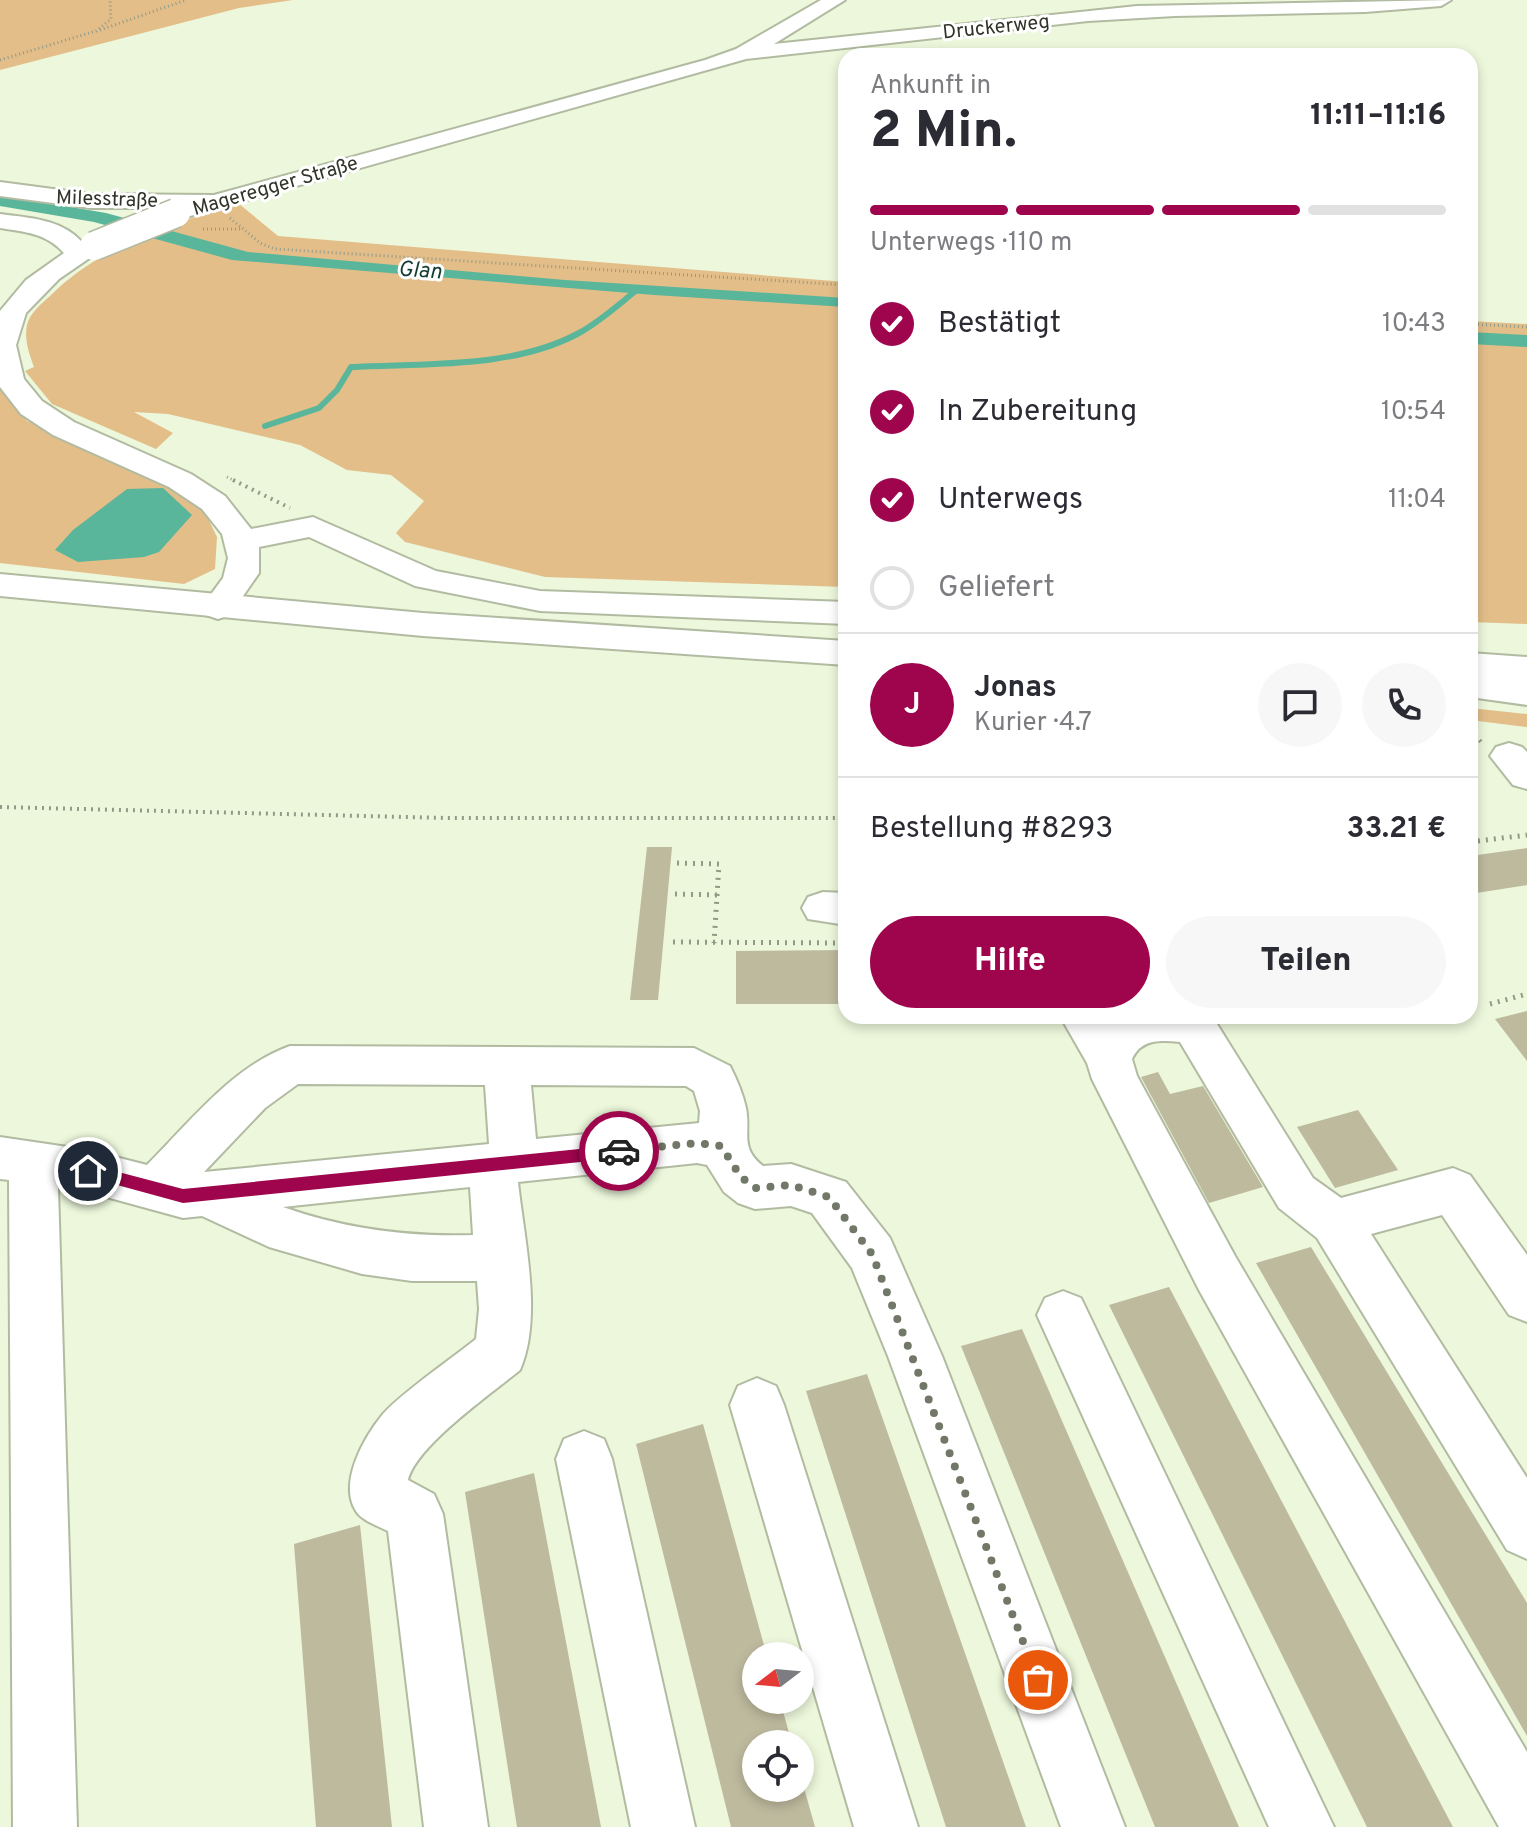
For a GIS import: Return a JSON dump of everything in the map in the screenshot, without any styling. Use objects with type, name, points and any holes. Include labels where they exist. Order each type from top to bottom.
[{"type":"main road","points":[[0,585],[218,608],[635,643],[838,653]]},
{"type":"main road","points":[[1478,686],[1527,692]]},
{"type":"street","name":"Mageregger Straße","points":[[242,541],[223,509],[193,485],[59,429],[32,410],[12,387],[3,363],[6,326],[35,287],[86,250],[185,221],[213,203],[743,53],[835,0]]},
{"type":"street","name":"Druckerweg","points":[[743,53],[1134,12],[1203,8],[1328,9],[1441,0]]},
{"type":"street","name":"Milesstraße","points":[[0,189],[91,201],[205,199],[213,203]]},
{"type":"street","points":[[0,221],[53,231],[86,250]]},
{"type":"street","points":[[218,608],[244,568],[242,541],[313,527],[427,579],[540,601],[838,613]]},
{"type":"street","points":[[1478,665],[1527,669]]},
{"type":"street","points":[[1156,1024],[1123,1035],[1095,1037],[1217,1273],[1527,1814]]},
{"type":"street","points":[[1193,1024],[1296,1193],[1335,1222],[1527,1530]]},
{"type":"street","points":[[156,1189],[249,1094],[290,1065],[694,1067],[714,1080],[723,1111],[721,1146],[741,1177],[755,1188],[791,1185],[829,1197],[872,1254],[915,1356],[1093,1827]]},
{"type":"street","points":[[456,1827],[414,1514],[377,1494],[382,1466],[403,1433],[501,1352],[505,1309],[500,1257],[507,1068]]},
{"type":"street","points":[[45,1827],[16,1160],[88,1171],[183,1196],[697,1143],[721,1146]]},
{"type":"street","points":[[1335,1222],[1453,1190],[1527,1298]]},
{"type":"street","points":[[208,1193],[231,1210],[304,1235],[384,1255],[443,1259],[500,1257]]},
{"type":"street","points":[[1063,1315],[1302,1827]]},
{"type":"street","points":[[757,1405],[886,1827]]},
{"type":"street","points":[[584,1459],[663,1827]]},
{"type":"path","points":[[96,31],[111,19],[110,0]]},
{"type":"path","points":[[0,60],[186,0]]},
{"type":"path","points":[[185,221],[242,229],[260,243],[275,249],[838,284]]},
{"type":"path","points":[[1478,324],[1527,327]]},
{"type":"path","points":[[226,477],[283,502],[313,527]]},
{"type":"path","points":[[0,807],[446,818],[838,818]]},
{"type":"path","points":[[1478,841],[1527,835]]},
{"type":"path","points":[[677,863],[719,864],[714,943]]},
{"type":"path","points":[[675,894],[717,895]]},
{"type":"path","points":[[673,942],[838,943]]},
{"type":"path","points":[[1490,1004],[1527,994]]},
{"type":"shaded area","points":[[0,0],[293,0],[239,8],[0,70]]},
{"type":"shaded area","points":[[238,203],[278,236],[838,281],[838,587],[545,577],[405,542],[396,533],[424,501],[391,475],[347,470],[300,445],[168,414],[134,412],[173,433],[156,449],[52,404],[25,371],[34,367],[26,331],[28,321],[36,309],[91,263],[162,229]]},
{"type":"shaded area","points":[[1478,321],[1527,324],[1527,624],[1478,622]]},
{"type":"shaded area","points":[[0,389],[27,421],[198,498],[217,537],[215,569],[184,584],[0,563]]},
{"type":"shaded area","points":[[1478,709],[1527,714],[1527,727],[1478,721]]},
{"type":"water","name":"Glan","points":[[0,195],[106,213],[248,252],[565,280],[838,297],[838,306],[654,295],[232,260],[94,222],[0,206]]},
{"type":"water","points":[[1478,332],[1527,335],[1527,347],[1478,344]]},
{"type":"water","points":[[163,488],[192,515],[159,552],[144,557],[78,562],[55,550],[73,530],[127,489]]},
{"type":"building","points":[[647,847],[672,847],[658,1000],[630,1000]]},
{"type":"building","points":[[1527,848],[1527,885],[1478,893],[1478,855]]},
{"type":"building","points":[[838,950],[838,1004],[736,1004],[736,951]]},
{"type":"building","points":[[1527,1011],[1527,1061],[1495,1019]]},
{"type":"building","points":[[1158,1072],[1170,1094],[1203,1086],[1263,1187],[1209,1203],[1141,1077]]},
{"type":"building","points":[[1358,1110],[1398,1170],[1335,1188],[1297,1127]]},
{"type":"building","points":[[1311,1247],[1527,1603],[1527,1736],[1256,1263]]},
{"type":"building","points":[[1169,1287],[1453,1827],[1367,1827],[1109,1305]]},
{"type":"building","points":[[1022,1329],[1239,1827],[1155,1827],[961,1346]]},
{"type":"building","points":[[867,1374],[1026,1827],[946,1827],[806,1391]]},
{"type":"building","points":[[703,1424],[763,1642],[742,1642],[742,1714],[784,1714],[788,1730],[742,1730],[742,1802],[808,1802],[815,1827],[731,1827],[636,1444]]},
{"type":"building","points":[[534,1473],[601,1827],[517,1827],[465,1492]]},
{"type":"building","points":[[360,1525],[392,1827],[316,1827],[294,1544]]},
{"type":"waterway","points":[[265,426],[319,408],[337,390],[351,367],[468,362],[526,353],[579,333],[638,289]]},
{"type":"way so far","points":[[619,1151],[697,1143],[721,1146],[741,1177],[755,1188],[791,1185],[829,1197],[872,1254],[915,1356],[1038,1680]]},
{"type":"route","points":[[88,1171],[183,1196],[619,1151]]}]
